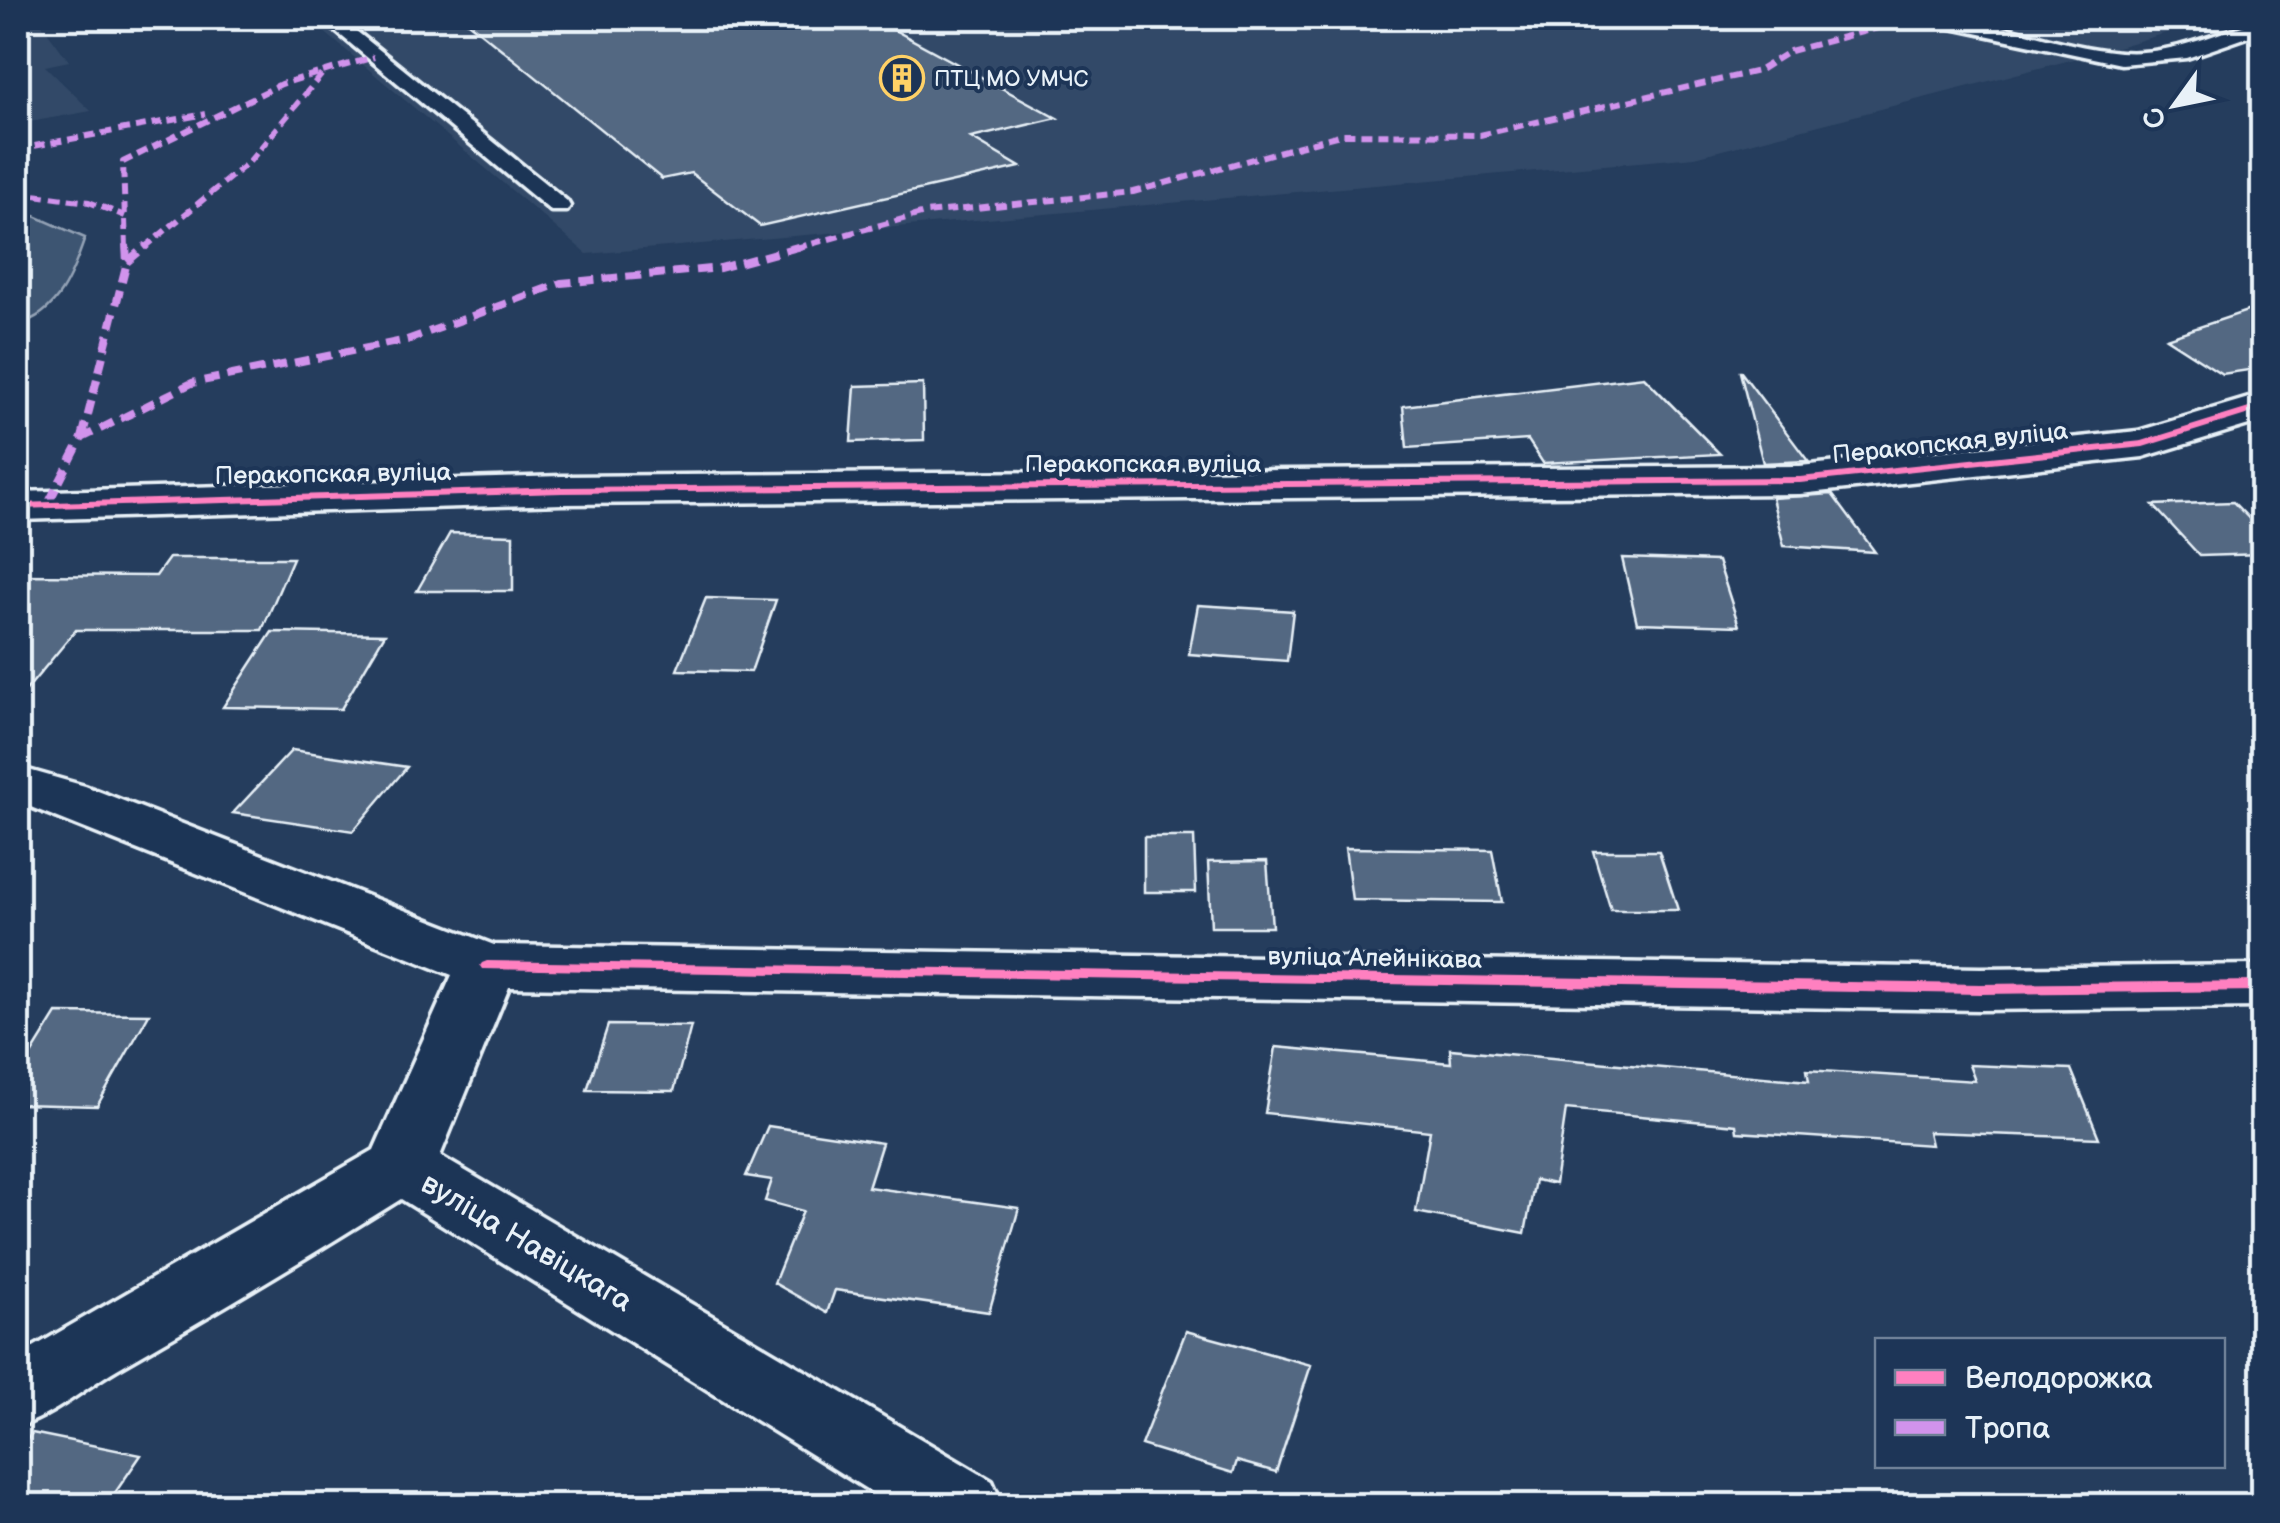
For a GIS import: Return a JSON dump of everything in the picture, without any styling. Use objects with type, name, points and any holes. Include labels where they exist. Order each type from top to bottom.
[{"type":"street","name":"Перакопская вуліца","points":[[18,506],[562,490],[1800,480],[2143,444],[2262,407]]},
{"type":"street","points":[[18,784],[65,798],[486,966]]},
{"type":"street","name":"вуліца Алейнікава","points":[[486,966],[1981,989],[2262,986]]},
{"type":"street","name":"вуліца Навіцкага","points":[[486,966],[400,1166],[963,1506]]},
{"type":"street","points":[[18,1395],[87,1350],[186,1296],[400,1166]]},
{"type":"lane","points":[[329,18],[559,206]]},
{"type":"lane","points":[[1933,18],[2121,58],[2187,52],[2262,26]]},
{"type":"shaded area","points":[[18,18],[37,18],[69,61],[45,66],[91,111],[18,124]]},
{"type":"shaded area","points":[[308,18],[2218,18],[1695,157],[587,254]]},
{"type":"shaded area","points":[[18,213],[28,213],[85,238],[69,278],[54,302],[44,312],[18,324]]},
{"type":"building","points":[[463,18],[872,18],[1057,118],[971,138],[1020,167],[760,226],[691,173],[662,179]]},
{"type":"building","points":[[2262,306],[2262,368],[2222,374],[2166,338]]},
{"type":"building","points":[[1741,372],[1808,461],[1763,463]]},
{"type":"building","points":[[1644,377],[1720,454],[1543,463],[1528,440],[1407,448],[1403,406]]},
{"type":"building","points":[[923,384],[924,440],[851,442],[855,386]]},
{"type":"building","points":[[1832,494],[1875,552],[1784,546],[1772,498]]},
{"type":"building","points":[[2233,502],[2262,532],[2262,554],[2200,556],[2153,505]]},
{"type":"building","points":[[450,533],[513,535],[513,591],[417,591]]},
{"type":"building","points":[[169,558],[293,558],[262,630],[76,630],[18,700],[18,575],[156,576]]},
{"type":"building","points":[[1622,558],[1718,561],[1739,626],[1637,623]]},
{"type":"building","points":[[706,598],[776,600],[751,672],[677,670]]},
{"type":"building","points":[[1198,605],[1293,611],[1287,661],[1189,654]]},
{"type":"building","points":[[272,632],[385,634],[341,709],[223,707]]},
{"type":"building","points":[[292,750],[407,767],[353,831],[233,813]]},
{"type":"building","points":[[1144,837],[1194,837],[1196,892],[1144,892]]},
{"type":"building","points":[[1345,848],[1492,850],[1502,902],[1352,900]]},
{"type":"building","points":[[1593,851],[1659,851],[1678,910],[1611,910]]},
{"type":"building","points":[[1267,861],[1272,927],[1211,927],[1208,862]]},
{"type":"building","points":[[57,1013],[149,1014],[97,1106],[18,1104],[18,1076]]},
{"type":"building","points":[[608,1025],[691,1026],[674,1091],[587,1090]]},
{"type":"building","points":[[1276,1047],[1451,1063],[1450,1049],[1809,1081],[1807,1070],[1975,1081],[1969,1065],[2071,1069],[2099,1138],[1928,1132],[1931,1145],[1737,1132],[1736,1125],[1566,1109],[1555,1184],[1535,1180],[1525,1233],[1416,1212],[1430,1131],[1265,1113]]},
{"type":"building","points":[[768,1126],[882,1143],[868,1187],[1019,1208],[989,1312],[835,1290],[827,1313],[774,1283],[803,1211],[765,1201],[772,1180],[746,1176]]},
{"type":"building","points":[[1186,1331],[1311,1365],[1276,1472],[1237,1461],[1233,1473],[1141,1445]]},
{"type":"building","points":[[32,1433],[141,1455],[106,1506],[18,1506],[18,1452]]},
{"type":"marked path","points":[[49,502],[82,438],[192,383],[407,340],[561,283],[720,268],[925,213],[1133,192],[1343,134],[1480,135],[1758,71],[1790,51],[1916,18]]},
{"type":"marked path","points":[[82,438],[127,262],[123,162],[281,84],[374,57]]},
{"type":"marked path","points":[[127,262],[249,162],[322,74]]},
{"type":"marked path","points":[[18,149],[205,114]]},
{"type":"marked path","points":[[18,193],[89,202],[125,216]]},
{"type":"cycle path","points":[[18,506],[562,490],[1800,480],[2143,444],[2262,407]]},
{"type":"cycle path","points":[[487,966],[1981,989],[2262,986]]},
{"type":"place","name":"ПТЦ МО УМЧС","points":[[902,78]]}]
